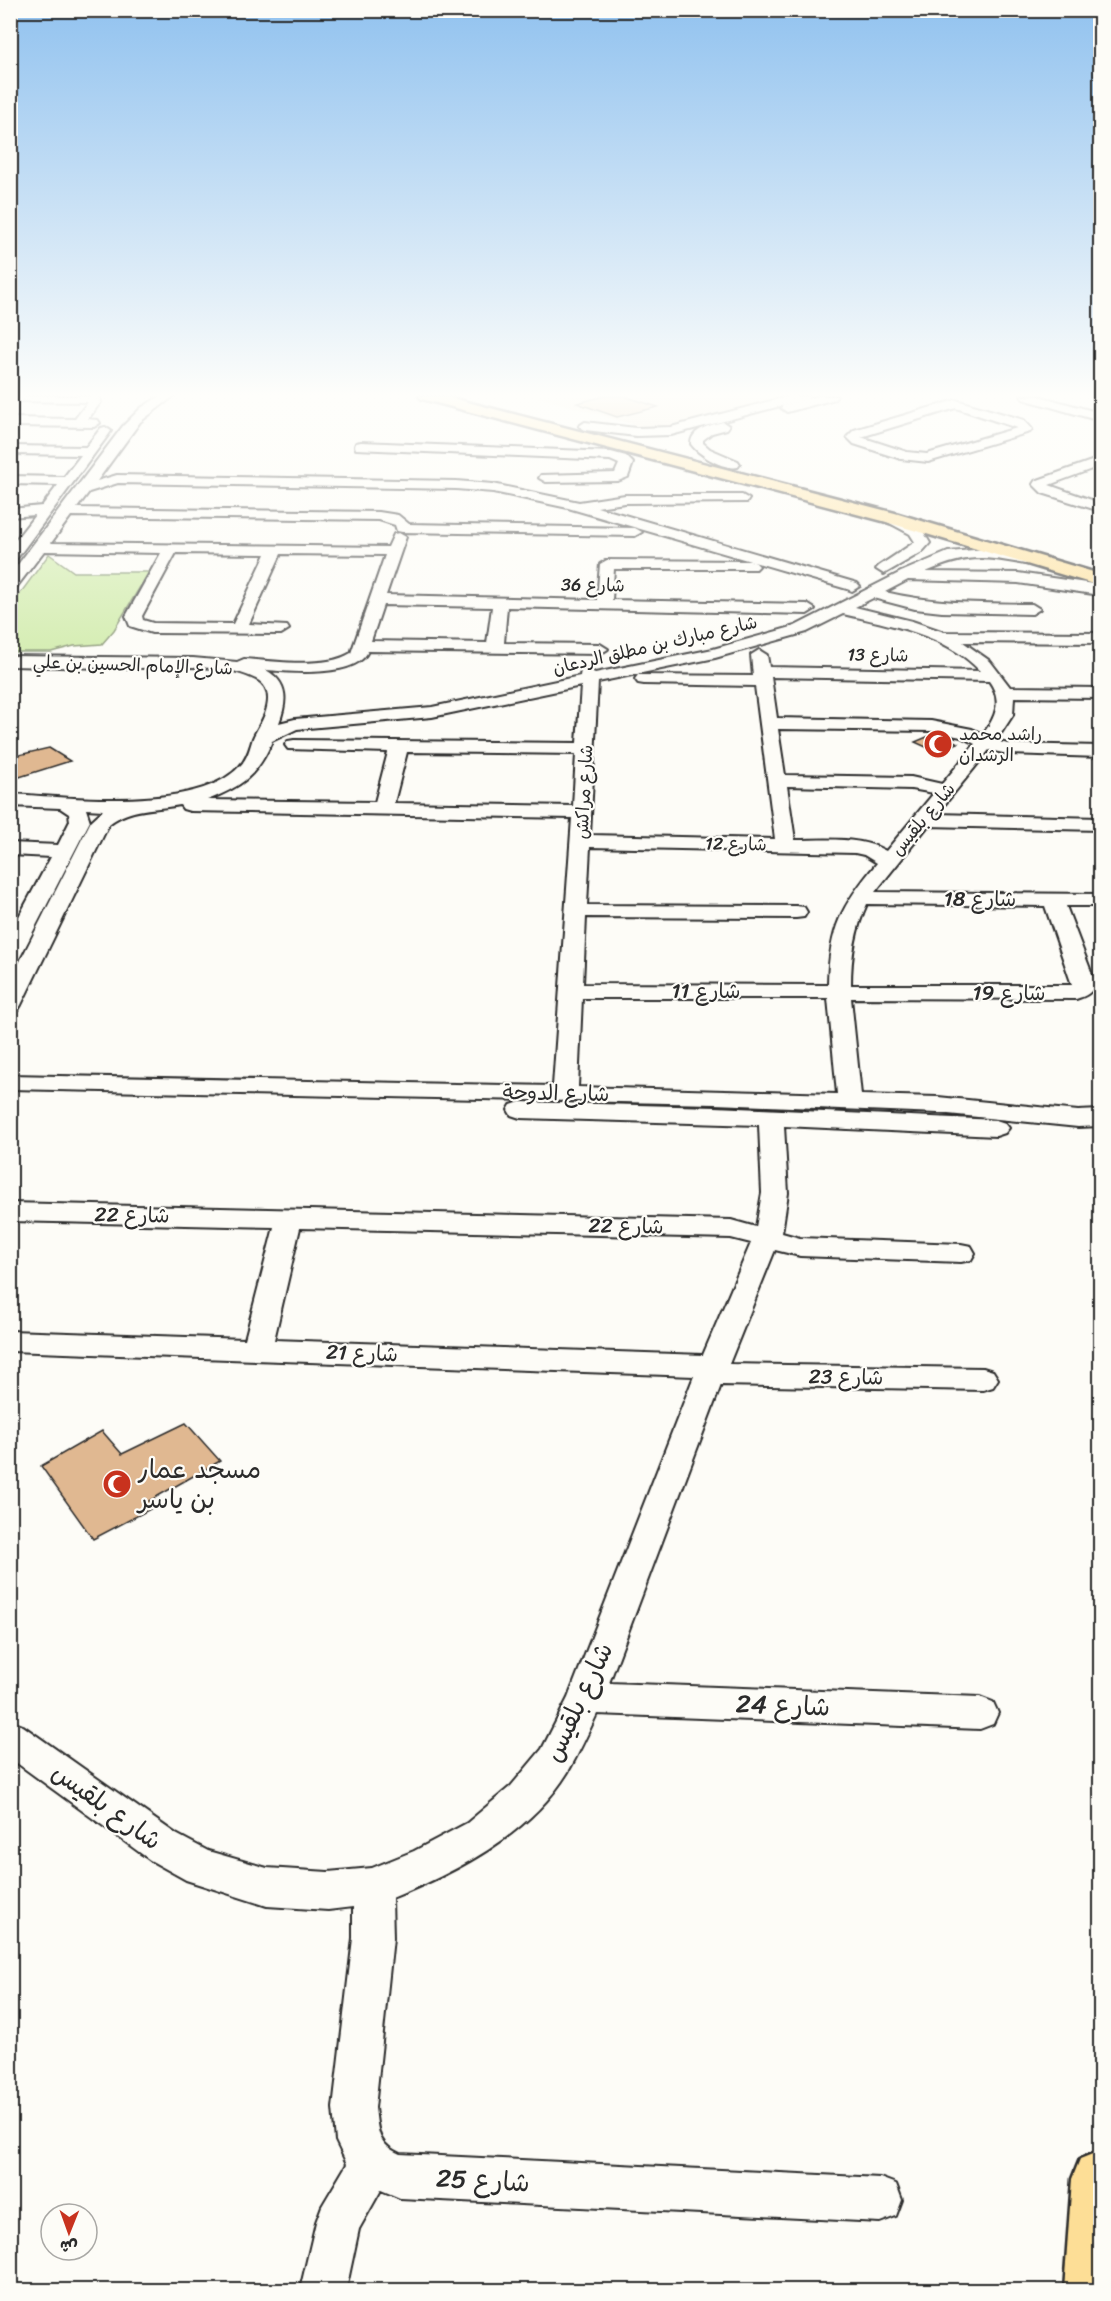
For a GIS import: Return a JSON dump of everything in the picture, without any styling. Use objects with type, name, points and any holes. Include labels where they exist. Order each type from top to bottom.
[{"type":"main road","points":[[841,503],[1101,579]]},
{"type":"main road","points":[[884,503],[1061,550]]},
{"type":"main road","points":[[1091,2276],[1101,2179]]},
{"type":"street","points":[[10,558],[50,503]]},
{"type":"street","points":[[10,586],[73,503]]},
{"type":"street","points":[[245,514],[251,503]]},
{"type":"street","points":[[565,503],[852,586]]},
{"type":"street","points":[[581,507],[596,503]]},
{"type":"street","points":[[67,512],[382,516],[402,523],[395,550],[358,655],[353,661],[293,671],[277,701],[254,760],[247,791],[249,796],[262,803],[294,808]]},
{"type":"street","points":[[10,513],[40,516]]},
{"type":"street","points":[[10,518],[40,516]]},
{"type":"street","name":"شارع مبارك بن مطلق الردعان","points":[[262,740],[279,729],[295,724],[420,714],[788,634],[870,593],[904,567],[923,543],[922,538],[916,531],[889,517]]},
{"type":"street","points":[[402,528],[666,532]]},
{"type":"street","points":[[41,547],[395,550]]},
{"type":"street","points":[[171,548],[134,616],[134,622],[150,627],[281,629]]},
{"type":"street","points":[[238,628],[276,549]]},
{"type":"street","points":[[703,565],[730,561],[735,557],[732,552]]},
{"type":"street","name":"شارع مبارك بن مطلق الردعان","points":[[277,701],[292,713],[321,716],[441,705],[589,677],[724,646],[771,628],[852,586],[904,567],[927,565],[952,555],[998,554],[1042,561]]},
{"type":"street","points":[[604,604],[607,564],[784,567]]},
{"type":"street","points":[[10,567],[27,565]]},
{"type":"street","points":[[904,567],[945,578],[1017,578],[1076,584],[1101,590]]},
{"type":"street","points":[[1076,584],[1089,606]]},
{"type":"street","points":[[870,593],[915,604],[942,607],[1032,609]]},
{"type":"street","name":"شارع 36","points":[[378,600],[807,609]]},
{"type":"street","points":[[495,648],[500,603]]},
{"type":"street","points":[[842,609],[939,637],[970,653],[999,684]]},
{"type":"street","points":[[771,628],[788,634]]},
{"type":"street","points":[[939,637],[1101,638]]},
{"type":"street","points":[[757,642],[786,845]]},
{"type":"street","points":[[362,646],[600,650]]},
{"type":"street","name":"شارع الإمام الحسين بن علي","points":[[10,661],[205,664],[232,667],[259,674],[274,685],[277,701]]},
{"type":"street","points":[[205,664],[321,665]]},
{"type":"street","name":"شارع مراكش","points":[[565,1093],[589,677]]},
{"type":"street","name":"شارع 13","points":[[644,679],[762,677],[999,684],[1101,693]]},
{"type":"street","name":"شارع بلقيس","points":[[850,1101],[840,1017],[843,934],[859,898],[998,727],[1006,713],[1007,704],[999,684]]},
{"type":"street","points":[[769,723],[931,726],[966,733],[1002,748],[1023,751],[1101,752]]},
{"type":"street","points":[[294,745],[586,749]]},
{"type":"street","points":[[383,809],[399,746]]},
{"type":"street","points":[[10,1005],[101,821],[116,810],[179,800],[214,790],[241,776],[254,760]]},
{"type":"street","points":[[777,780],[911,783],[946,791]]},
{"type":"street","points":[[10,801],[582,812]]},
{"type":"street","points":[[10,955],[18,927],[66,851],[81,816],[76,809],[59,802]]},
{"type":"street","points":[[924,820],[1101,824]]},
{"type":"street","name":"شارع 12","points":[[581,841],[859,848],[874,852],[889,861]]},
{"type":"street","points":[[10,849],[66,851]]},
{"type":"street","name":"شارع 18","points":[[859,898],[1101,900]]},
{"type":"street","name":"شارع 19","points":[[840,992],[1076,992],[1083,988],[1084,982],[1053,899]]},
{"type":"street","points":[[576,911],[796,912]]},
{"type":"street","name":"شارع 11","points":[[571,991],[840,992]]},
{"type":"street","name":"شارع الدوحة","points":[[10,1082],[565,1093],[715,1106],[771,1118],[1101,1118]]},
{"type":"street","name":"شارع الدوحة","points":[[10,1098],[284,1103],[715,1106],[850,1101],[1101,1137]]},
{"type":"street","name":"شارع بلقيس","points":[[10,1737],[163,1847],[200,1867],[244,1882],[290,1890],[328,1892],[372,1886],[405,1875],[454,1851],[504,1816],[524,1798],[555,1761],[586,1698],[711,1370],[767,1238],[773,1220],[776,1197],[771,1118]]},
{"type":"street","name":"شارع 22","points":[[10,1212],[731,1229],[809,1248],[961,1253]]},
{"type":"street","points":[[257,1350],[289,1219]]},
{"type":"street","name":"شارع 21","points":[[12,1344],[257,1350],[711,1370]]},
{"type":"street","name":"شارع 23","points":[[711,1370],[983,1379]]},
{"type":"street","name":"شارع 24","points":[[586,1698],[980,1713]]},
{"type":"street","points":[[323,2290],[338,2222],[372,2164],[358,2141],[354,2108],[373,1938],[372,1886]]},
{"type":"street","name":"شارع 25","points":[[372,2164],[400,2176],[880,2200]]},
{"type":"green space","points":[[49,554],[74,572],[149,572],[114,630],[102,644],[74,646],[51,652],[11,652],[11,606]]},
{"type":"building","name":"راشد محمد الرشدان","points":[[934,734],[958,743],[937,752],[915,742]]},
{"type":"building","points":[[49,748],[70,761],[10,780],[10,757]]},
{"type":"building","name":"مسجد عمار بن ياسر","points":[[186,1423],[220,1461],[149,1501],[154,1507],[93,1539],[41,1466],[102,1431],[122,1454]]},
{"type":"place","name":"راشد محمد الرشدان","points":[[938,744]]},
{"type":"place","name":"مسجد عمار بن ياسر","points":[[117,1484]]}]
